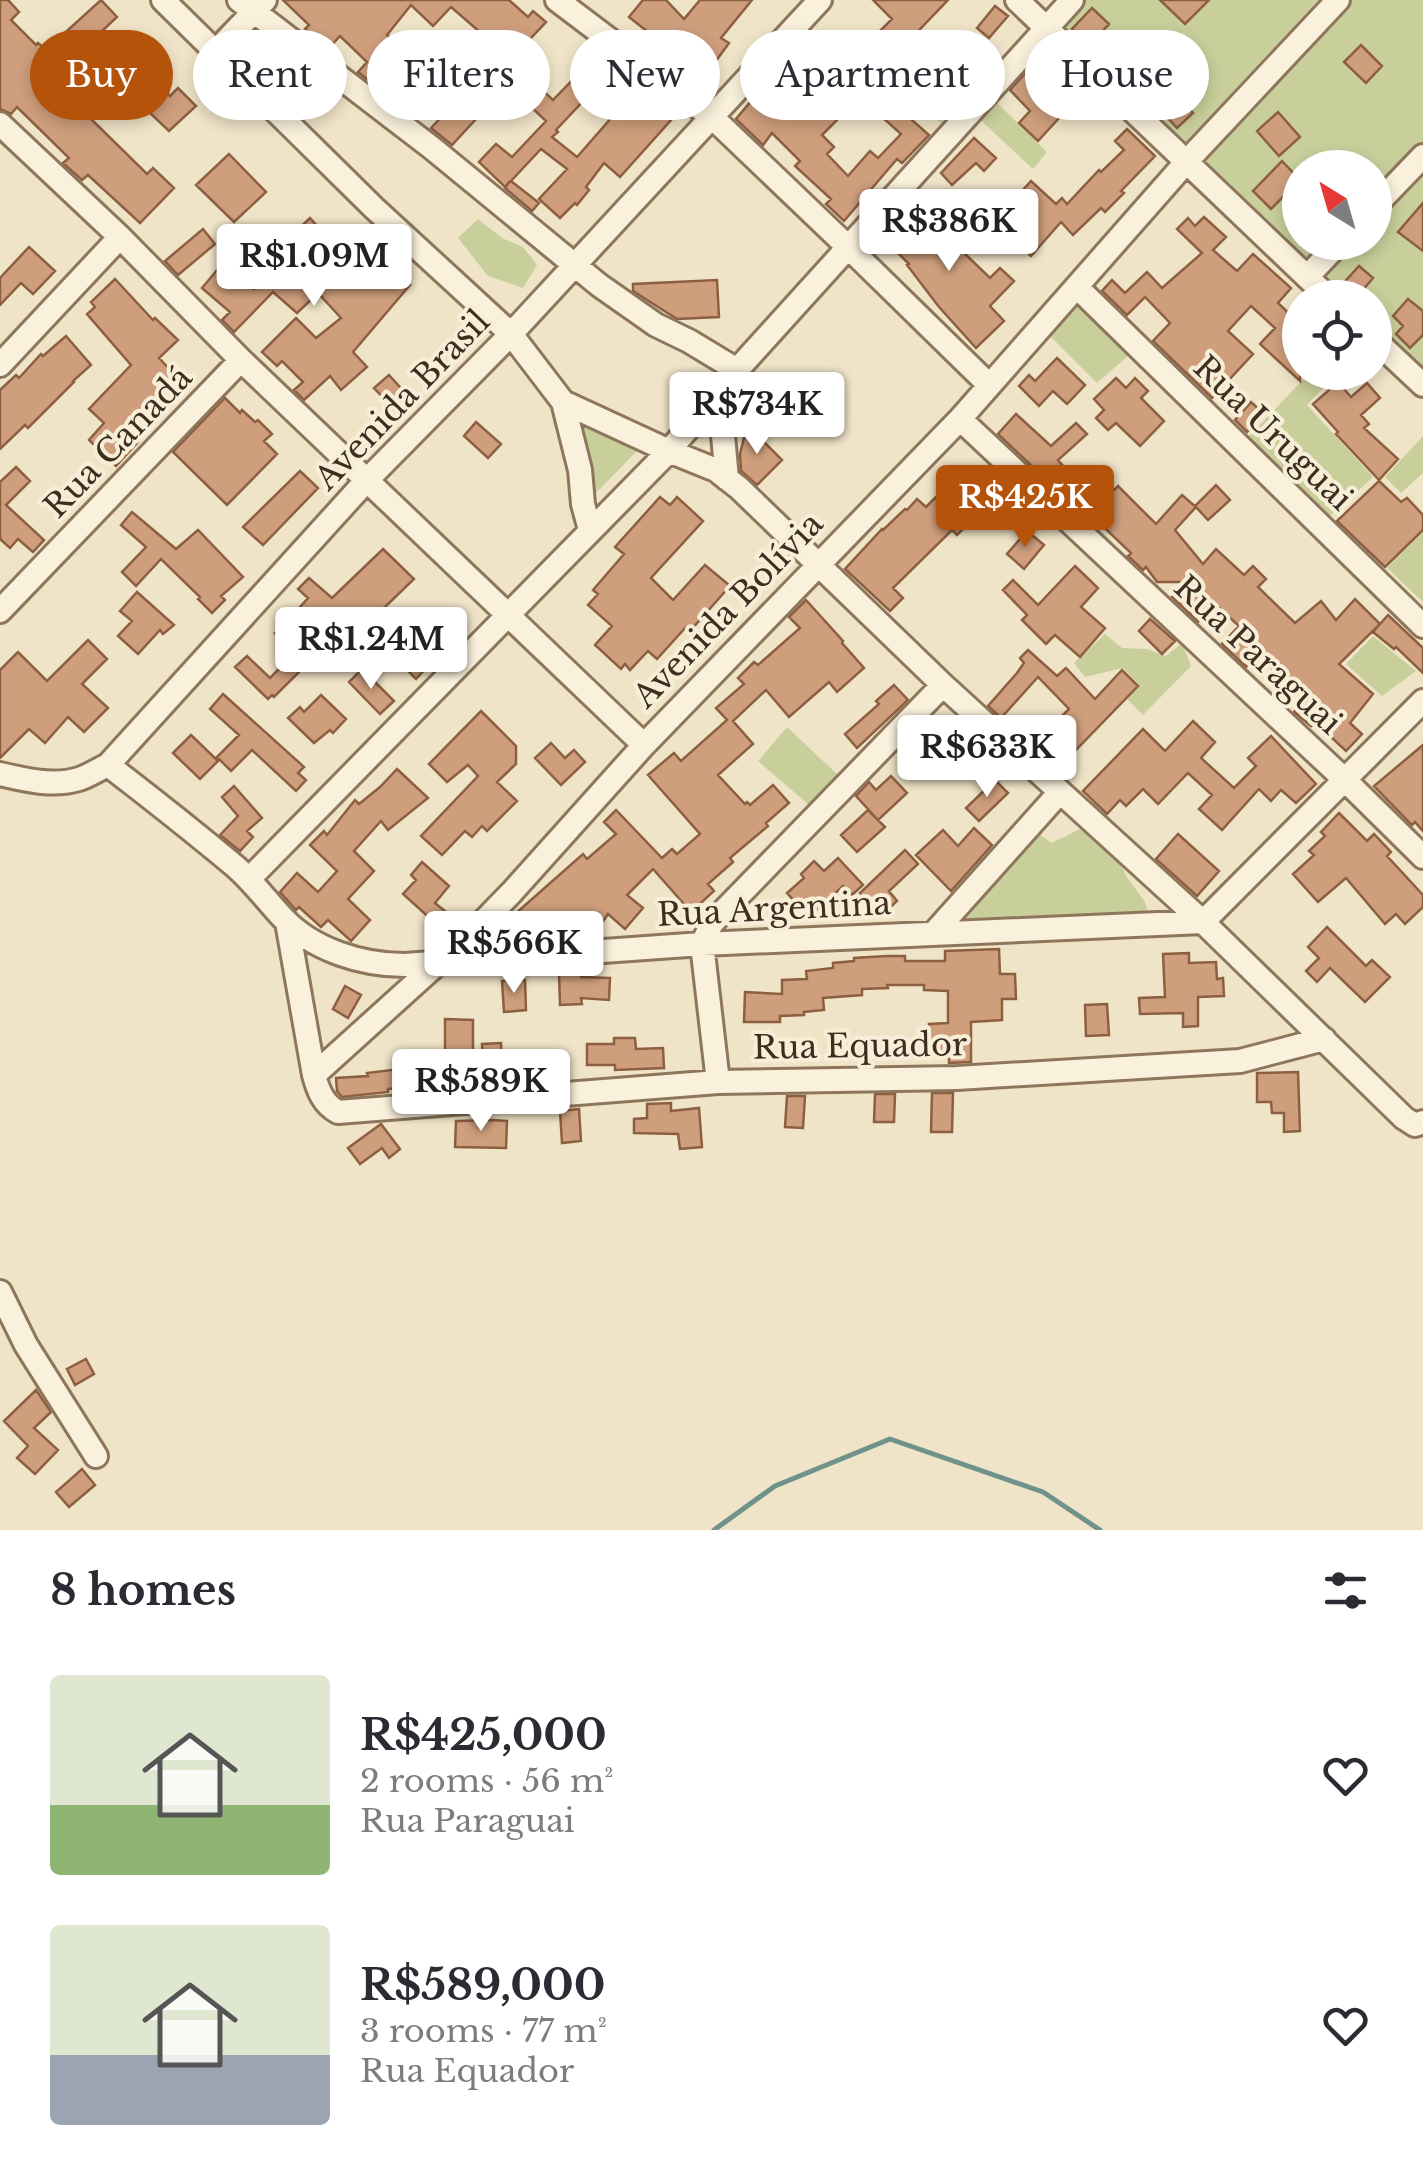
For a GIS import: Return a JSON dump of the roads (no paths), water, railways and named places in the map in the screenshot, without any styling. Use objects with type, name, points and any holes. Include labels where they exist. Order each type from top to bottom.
[{"type":"street","points":[[163,0],[194,30]]},
{"type":"street","points":[[557,0],[597,30]]},
{"type":"street","name":"Avenida Brasil","points":[[720,110],[820,0]]},
{"type":"street","points":[[1017,0],[1310,280]]},
{"type":"street","points":[[250,879],[668,451],[1072,0]]},
{"type":"street","name":"Avenida Bolívia","points":[[314,1075],[512,892],[644,745],[960,419],[1188,160],[1338,0]]},
{"type":"street","points":[[232,30],[252,4],[599,285],[656,325],[737,370]]},
{"type":"street","points":[[285,120],[511,334],[564,402],[590,530]]},
{"type":"street","name":"Avenida Brasil","points":[[0,774],[53,782],[80,779],[108,764],[366,481],[511,334],[711,120]]},
{"type":"street","points":[[715,120],[989,386]]},
{"type":"street","points":[[0,124],[644,745]]},
{"type":"street","points":[[1392,188],[1423,156]]},
{"type":"street","points":[[0,365],[120,237]]},
{"type":"street","points":[[1307,277],[1323,260]]},
{"type":"street","name":"Rua Uruguai","points":[[1077,287],[1423,626]]},
{"type":"street","points":[[1392,356],[1423,385]]},
{"type":"street","name":"Rua Canadá","points":[[0,612],[241,360]]},
{"type":"street","points":[[719,392],[727,479]]},
{"type":"street","points":[[564,402],[716,470],[727,479],[943,685],[1204,922],[1404,1118],[1415,1125],[1423,1122]]},
{"type":"street","name":"Rua Paraguai","points":[[960,419],[1423,857]]},
{"type":"street","points":[[718,1082],[702,944],[712,923],[943,685]]},
{"type":"street","points":[[1204,922],[1423,701]]},
{"type":"street","name":"Rua Argentina","points":[[108,764],[250,879],[287,922],[321,945],[379,965],[702,944],[1204,922]]},
{"type":"street","points":[[933,934],[1060,792]]},
{"type":"street","points":[[287,922],[314,1075]]},
{"type":"street","name":"Rua Equador","points":[[314,1075],[322,1097],[338,1112],[718,1082],[956,1078],[1240,1061],[1324,1038]]},
{"type":"street","points":[[0,1292],[26,1344],[96,1456]]},
{"type":"street","points":[[0,1319],[26,1344]]},
{"type":"waterway","points":[[714,1530],[775,1486],[890,1439],[1043,1492],[1100,1530]]}]
